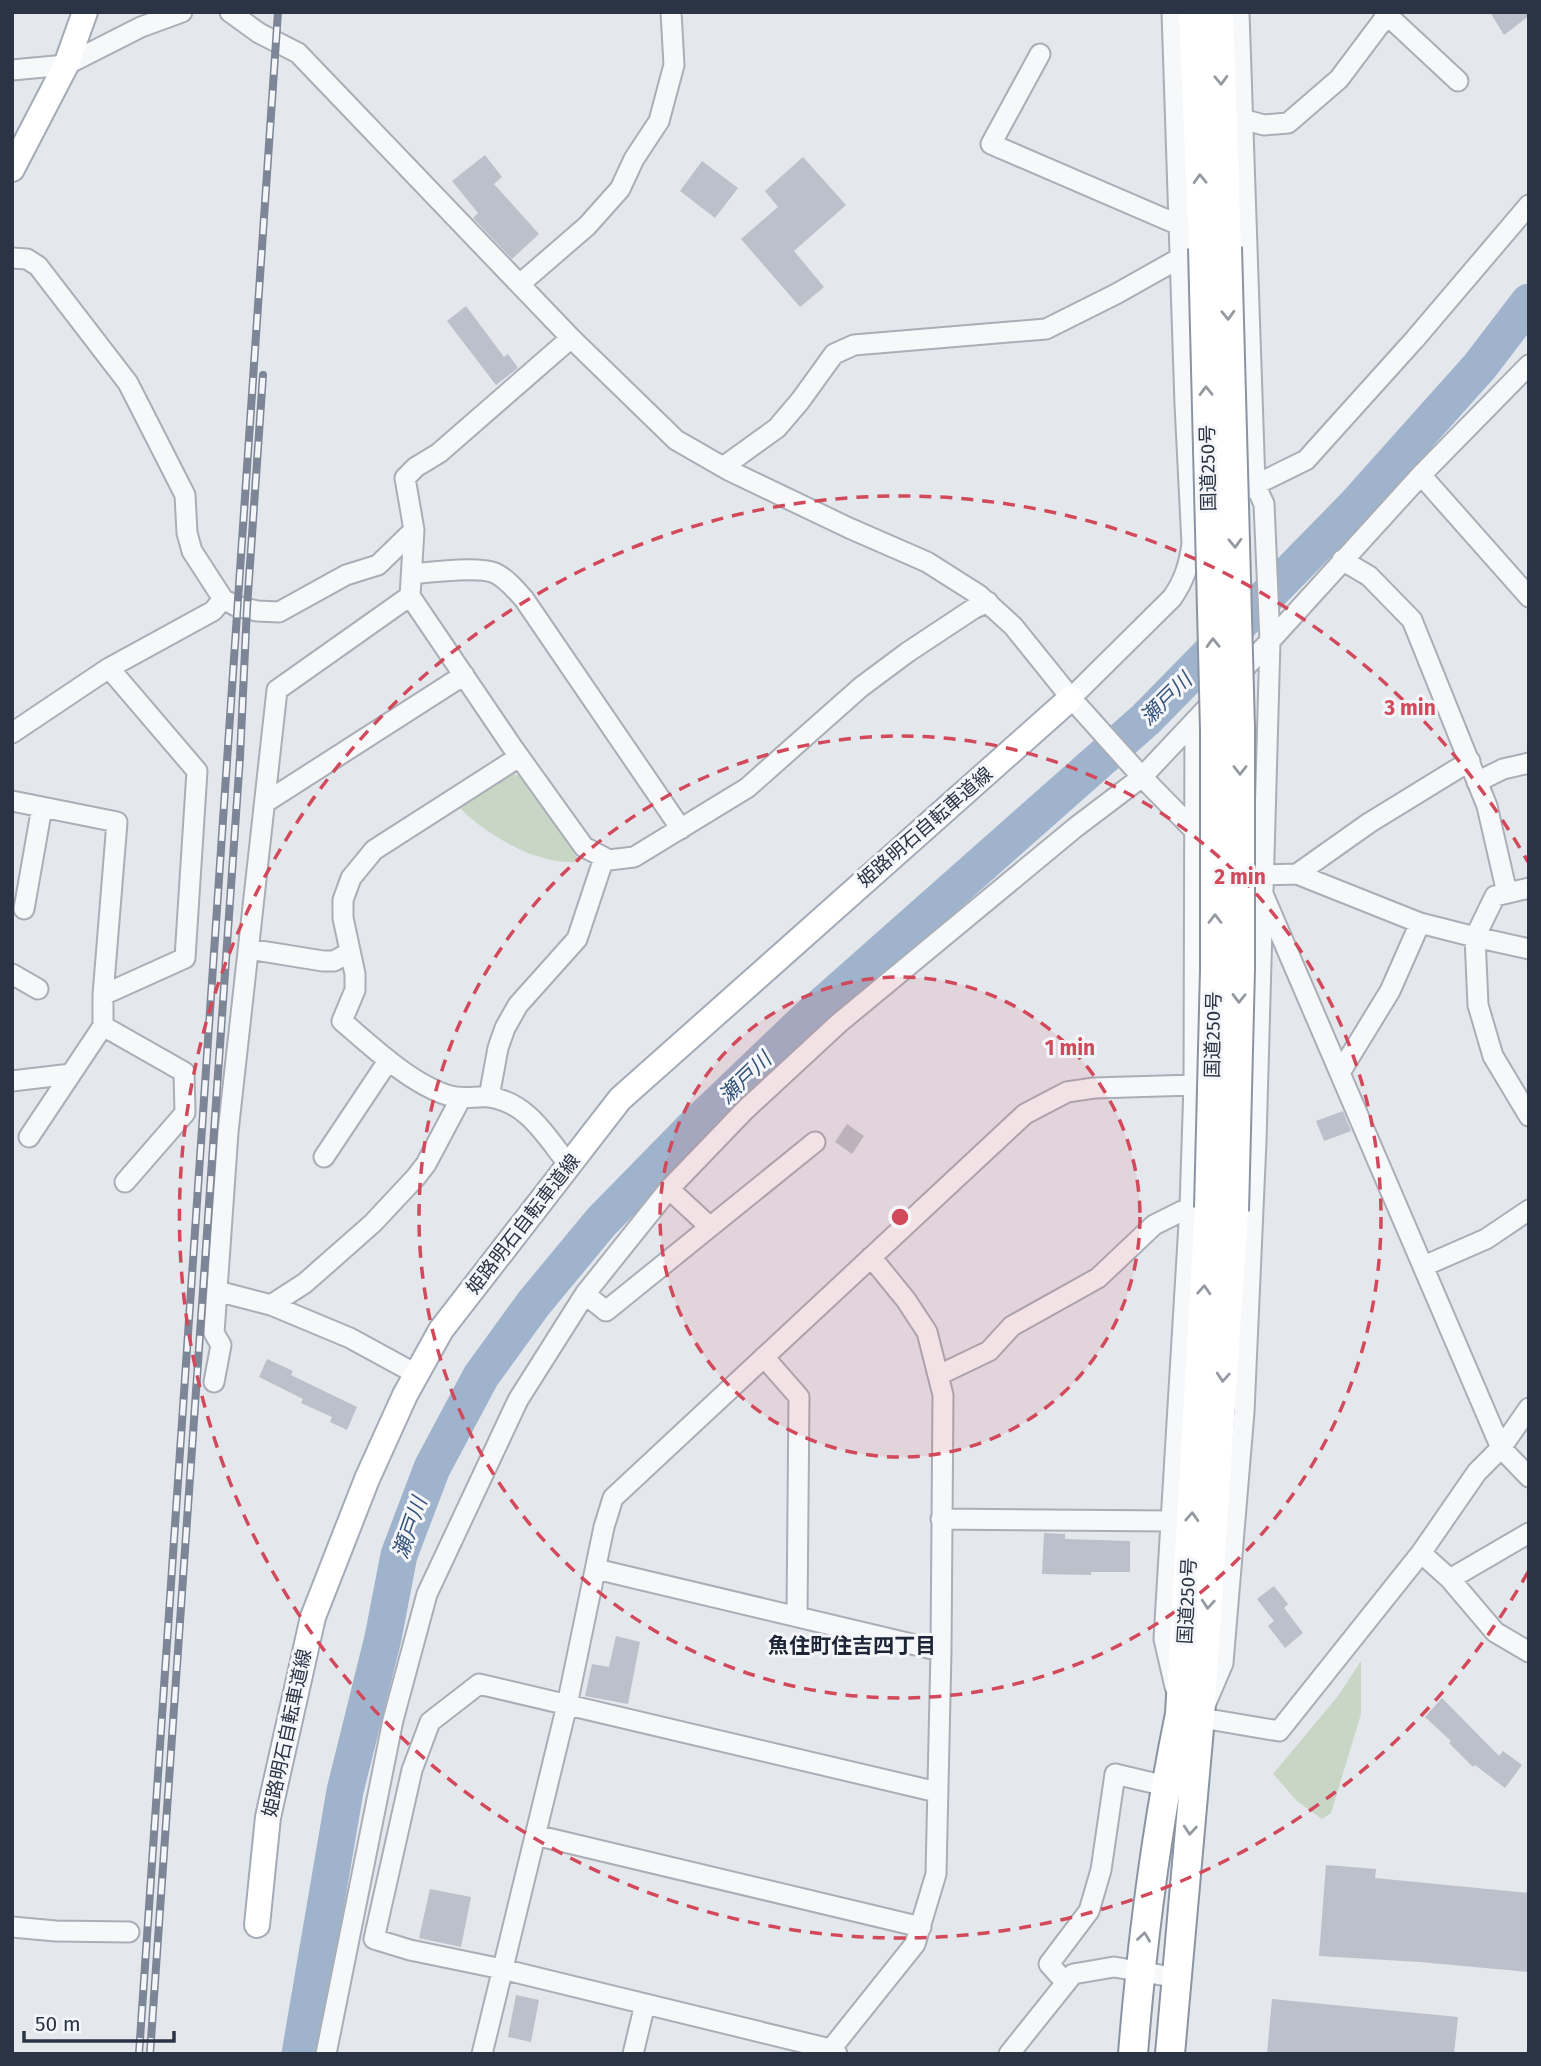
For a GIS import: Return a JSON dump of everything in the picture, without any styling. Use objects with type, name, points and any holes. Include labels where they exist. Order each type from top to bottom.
[{"type":"highway","name":"国道250号","points":[[1170,2054],[1178,1978],[1190,1716],[1211,1209],[1215,970],[1215,730],[1194,12]]},
{"type":"highway","name":"国道250号","points":[[1203,251],[1219,12]]},
{"type":"highway","name":"国道250号","points":[[1133,2054],[1139,1972],[1166,1786],[1190,1716]]},
{"type":"main road","points":[[12,169],[65,65],[85,12]]},
{"type":"main road","name":"姫路明石自転車道線","points":[[257,1925],[268,1817],[313,1618],[367,1479],[416,1374],[441,1330],[620,1099],[1074,701]]},
{"type":"street","points":[[230,12],[260,33],[298,52],[571,338],[676,440],[723,467],[849,528],[927,562],[988,602],[1013,626],[1074,701],[1142,777],[1251,888],[1297,874],[1369,823],[1470,761]]},
{"type":"street","points":[[521,284],[587,226],[620,189],[634,159],[659,121],[674,65],[671,12]]},
{"type":"street","points":[[1172,12],[1179,225]]},
{"type":"street","points":[[1190,1716],[1223,1663],[1244,1412],[1256,1141],[1270,641],[1264,504],[1255,484],[1239,12]]},
{"type":"street","points":[[12,69],[65,65],[141,27],[177,13]]},
{"type":"street","points":[[1242,119],[1264,125],[1288,123],[1339,79],[1386,14],[1458,81]]},
{"type":"street","points":[[1040,54],[991,144],[1179,225],[1203,251],[1185,404],[1192,521],[1189,565],[1182,584],[1172,598],[1074,701]]},
{"type":"street","points":[[1192,521],[1255,484],[1306,460],[1415,339],[1529,205]]},
{"type":"street","points":[[723,467],[777,428],[834,354],[854,345],[1045,329],[1203,251]]},
{"type":"street","points":[[12,258],[27,259],[38,266],[128,383],[185,495],[187,533],[192,551],[223,599],[236,606],[257,611],[279,612],[346,576],[378,565],[414,530]]},
{"type":"street","points":[[571,338],[439,453],[416,467],[405,478],[414,530],[410,596],[519,757],[584,847],[610,860],[634,857],[681,829],[747,788],[861,687],[908,652],[988,602]]},
{"type":"street","points":[[326,2054],[393,1720],[426,1594],[518,1400],[585,1294],[669,1189],[745,1110],[839,1023],[1076,827],[1142,777],[1195,723],[1421,475],[1529,365]]},
{"type":"street","points":[[1421,475],[1529,597]]},
{"type":"street","points":[[1342,560],[1369,576],[1412,621],[1470,761],[1494,832],[1507,892]]},
{"type":"street","points":[[411,574],[474,571],[494,573],[511,584],[524,599],[681,829]]},
{"type":"street","points":[[214,1382],[221,1345],[214,1333],[228,1132],[277,690],[410,596]]},
{"type":"street","points":[[12,733],[109,668],[213,611],[223,599]]},
{"type":"street","points":[[103,995],[185,958],[197,771],[109,668]]},
{"type":"street","points":[[266,802],[464,675]]},
{"type":"street","points":[[1190,1716],[1164,1639],[1171,1521],[1211,1209],[1194,1085],[1195,723]]},
{"type":"street","points":[[519,757],[374,850],[351,878],[343,900],[343,918],[355,974],[355,990],[342,1021],[388,1061],[447,1096],[489,1097],[516,1107],[536,1122],[569,1165]]},
{"type":"street","points":[[1477,782],[1503,769],[1529,763]]},
{"type":"street","points":[[12,801],[117,822],[103,995],[103,1026],[29,1137]]},
{"type":"street","points":[[24,909],[42,807]]},
{"type":"street","points":[[489,1097],[498,1048],[505,1028],[518,1005],[577,939],[604,858]]},
{"type":"street","points":[[1297,874],[1420,923],[1529,948]]},
{"type":"street","points":[[1263,885],[1501,1448],[1529,1477]]},
{"type":"street","points":[[1529,888],[1495,896],[1475,937],[1478,1005],[1493,1056],[1529,1116]]},
{"type":"street","points":[[1341,1071],[1390,991],[1420,923]]},
{"type":"street","points":[[249,949],[323,961],[334,961],[350,952]]},
{"type":"street","points":[[12,974],[38,989]]},
{"type":"street","points":[[103,1026],[184,1072],[185,1113],[125,1182]]},
{"type":"street","points":[[324,1157],[388,1061]]},
{"type":"street","points":[[12,1080],[71,1074]]},
{"type":"street","points":[[482,2054],[567,1704],[604,1527],[613,1498],[1025,1114],[1067,1092],[1194,1085]]},
{"type":"street","points":[[271,1305],[305,1283],[373,1223],[416,1177],[426,1164],[461,1098]]},
{"type":"street","points":[[939,1374],[989,1351],[1012,1325],[1098,1278],[1154,1225],[1211,1209],[1256,1141]]},
{"type":"street","points":[[585,1294],[606,1311],[816,1142]]},
{"type":"street","points":[[669,1189],[710,1227]]},
{"type":"street","points":[[1424,1266],[1486,1238],[1529,1210]]},
{"type":"street","points":[[871,1257],[906,1300],[927,1332],[943,1395],[942,1651],[936,1874],[915,1944],[831,2052],[374,1939],[412,1770],[430,1722],[479,1684],[937,1791]]},
{"type":"street","points":[[217,1292],[271,1305],[350,1338],[416,1374]]},
{"type":"street","points":[[764,1357],[799,1397],[797,1615]]},
{"type":"street","points":[[1190,1716],[1279,1731],[1420,1553],[1477,1472],[1501,1448],[1529,1408]]},
{"type":"street","points":[[941,1519],[1171,1521]]},
{"type":"street","points":[[1450,1579],[1529,1533]]},
{"type":"street","points":[[1420,1553],[1450,1579],[1495,1632],[1529,1652]]},
{"type":"street","points":[[596,1569],[942,1651]]},
{"type":"street","points":[[393,1720],[430,1722]]},
{"type":"street","points":[[1066,1983],[1049,1964],[1089,1911],[1101,1870],[1115,1774],[1166,1786]]},
{"type":"street","points":[[535,1835],[921,1927]]},
{"type":"street","points":[[12,1927],[56,1931],[129,1932]]},
{"type":"street","points":[[1009,2054],[1073,1974],[1114,1967],[1178,1978]]},
{"type":"street","points":[[633,2054],[645,2004]]},
{"type":"green space","points":[[507,773],[522,776],[580,862],[548,859],[517,848],[483,827],[458,805]]},
{"type":"green space","points":[[1361,1661],[1361,1714],[1331,1813],[1322,1819],[1297,1801],[1273,1774],[1338,1696]]},
{"type":"building","points":[[1490,12],[1529,12],[1529,16],[1504,35]]},
{"type":"building","points":[[485,155],[502,177],[494,184],[539,234],[512,259],[473,218],[478,213],[452,181]]},
{"type":"building","points":[[803,157],[846,205],[794,251],[824,287],[800,307],[741,239],[778,207],[765,191]]},
{"type":"building","points":[[702,161],[738,188],[715,218],[680,191]]},
{"type":"building","points":[[466,306],[504,357],[508,354],[518,368],[496,385],[447,321]]},
{"type":"building","points":[[1343,1111],[1351,1131],[1324,1141],[1316,1121]]},
{"type":"building","points":[[847,1124],[864,1136],[852,1154],[835,1142]]},
{"type":"building","points":[[267,1359],[293,1371],[291,1375],[357,1407],[347,1430],[330,1422],[332,1417],[301,1403],[303,1399],[259,1377]]},
{"type":"building","points":[[1044,1533],[1065,1534],[1065,1539],[1130,1541],[1130,1572],[1091,1572],[1091,1575],[1042,1574]]},
{"type":"building","points":[[1274,1586],[1288,1604],[1284,1608],[1303,1633],[1285,1648],[1268,1626],[1274,1621],[1257,1599]]},
{"type":"building","points":[[616,1636],[640,1642],[628,1704],[585,1696],[592,1664],[609,1667]]},
{"type":"building","points":[[1442,1698],[1499,1756],[1503,1751],[1522,1765],[1505,1788],[1475,1765],[1473,1767],[1449,1743],[1451,1741],[1425,1717]]},
{"type":"building","points":[[1326,1865],[1376,1869],[1375,1878],[1529,1893],[1529,1972],[1319,1956]]},
{"type":"building","points":[[430,1889],[471,1897],[461,1947],[419,1938]]},
{"type":"building","points":[[516,1995],[539,2000],[531,2042],[508,2037]]},
{"type":"building","points":[[1272,1999],[1458,2017],[1454,2054],[1267,2054]]},
{"type":"waterway","name":"瀬戸川","points":[[300,2054],[345,1791],[383,1638],[399,1555],[432,1468],[481,1376],[534,1303],[601,1222],[693,1128],[807,1019],[1146,719],[1354,507],[1480,366],[1529,302]]},
{"type":"railway","points":[[139,2054],[278,12]]},
{"type":"railway","points":[[150,2054],[240,757],[263,375]]},
{"type":"district","name":"魚住町住吉四丁目","points":[[852,1646]]}]
